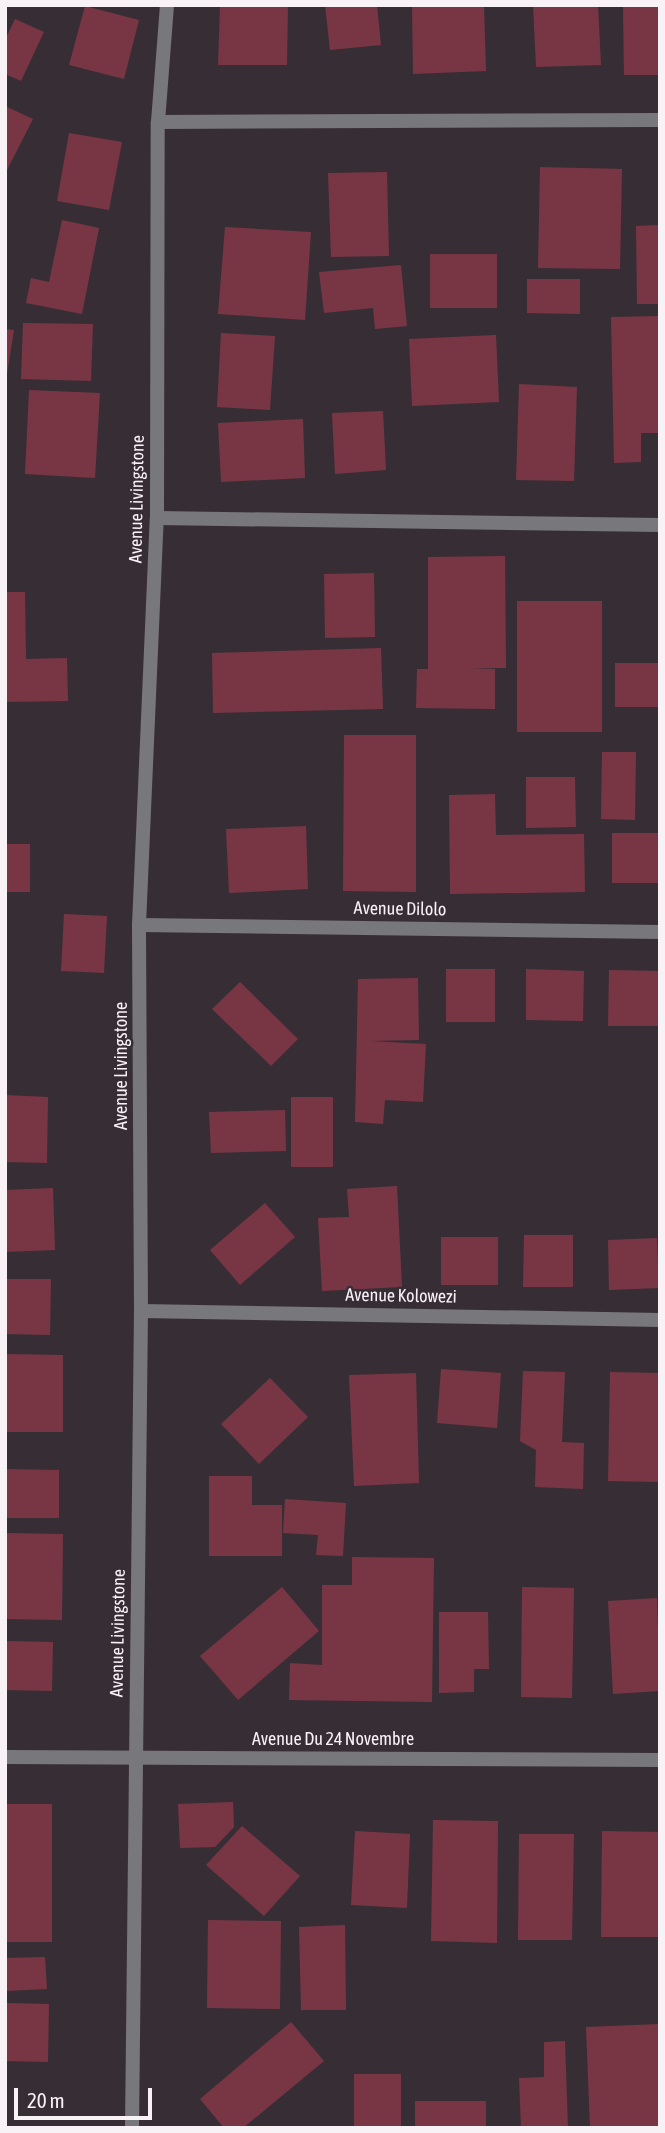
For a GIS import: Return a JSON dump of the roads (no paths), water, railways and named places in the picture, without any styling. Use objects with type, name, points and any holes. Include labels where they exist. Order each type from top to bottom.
[{"type":"street","name":"Avenue Livingstone","points":[[132,2128],[141,1311],[139,925],[157,519],[158,122],[167,5]]},
{"type":"street","points":[[158,122],[660,120]]},
{"type":"street","points":[[157,519],[660,525]]},
{"type":"street","name":"Avenue Dilolo","points":[[139,925],[660,932]]},
{"type":"street","name":"Avenue Kolowezi","points":[[141,1311],[660,1320]]},
{"type":"street","name":"Avenue Du 24 Novembre","points":[[5,1757],[660,1760]]}]
